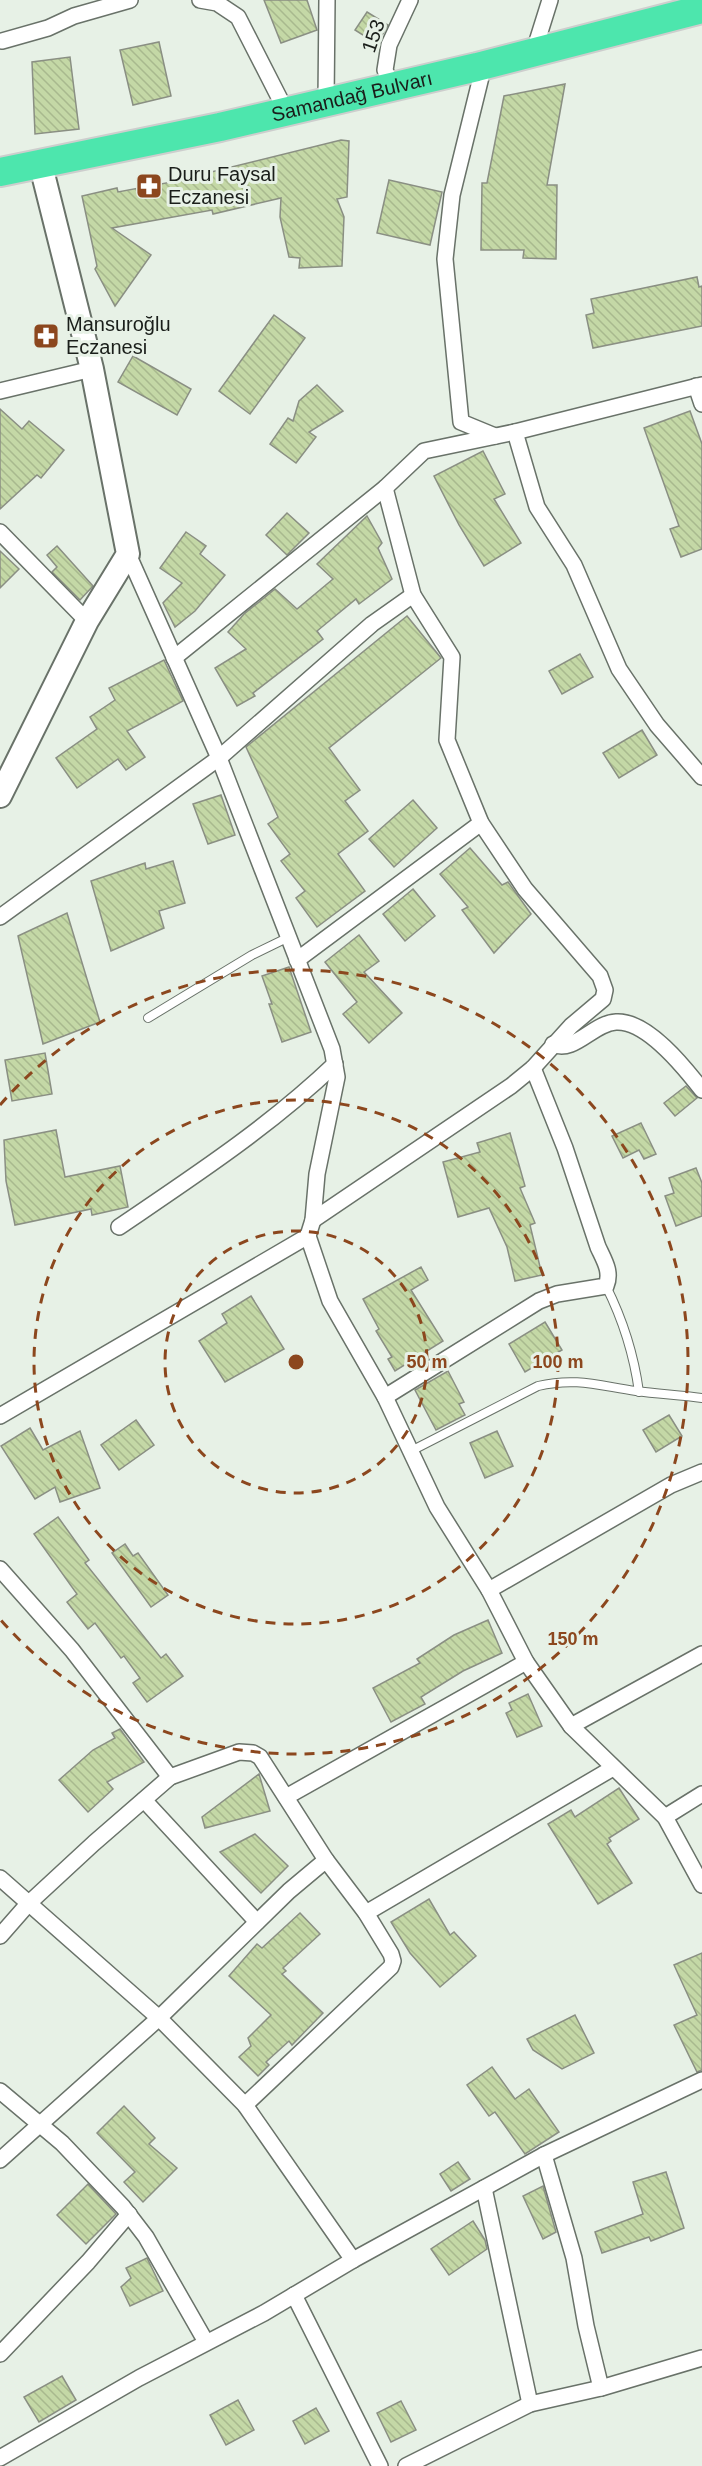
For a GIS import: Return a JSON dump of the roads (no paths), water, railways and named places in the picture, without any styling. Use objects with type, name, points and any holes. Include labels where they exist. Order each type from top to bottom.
[{"type":"highway","name":"Samandağ Bulvarı","points":[[0,172],[326,102],[700,12]]},
{"type":"highway","name":"Samandağ Bulvarı","points":[[0,188],[289,121],[326,115],[481,77],[700,12]]},
{"type":"street","points":[[2,41],[48,28],[74,16],[130,0]]},
{"type":"street","points":[[200,0],[216,3],[238,17],[286,111]]},
{"type":"street","points":[[326,102],[327,0]]},
{"type":"street","name":"153","points":[[392,86],[385,70],[389,45],[410,0]]},
{"type":"street","points":[[534,51],[550,0]]},
{"type":"street","points":[[481,77],[452,195],[445,259],[462,422],[495,436]]},
{"type":"street","points":[[0,1416],[308,1236],[314,1220],[317,1174],[337,1077],[332,1049],[219,758],[128,554],[92,369],[44,178]]},
{"type":"street","points":[[0,391],[92,369]]},
{"type":"street","points":[[174,657],[386,488],[424,450],[515,432],[699,386],[702,404]]},
{"type":"street","points":[[515,432],[537,507],[574,565],[619,669],[657,725],[702,777]]},
{"type":"street","points":[[314,1220],[511,1086],[533,1068],[553,1044],[603,999],[603,984],[600,976],[525,889],[481,823],[447,740],[452,657],[414,595],[386,488]]},
{"type":"street","points":[[0,532],[87,621]]},
{"type":"street","points":[[0,794],[87,621],[128,554]]},
{"type":"street","points":[[0,917],[219,758],[372,624],[414,595]]},
{"type":"street","points":[[297,960],[481,823]]},
{"type":"street","points":[[553,1044],[567,1047],[603,1024],[617,1022],[631,1024],[667,1049],[702,1090]]},
{"type":"street","points":[[119,1227],[231,1151],[297,1100],[335,1064]]},
{"type":"street","points":[[385,1397],[539,1301],[556,1294],[606,1286],[609,1276],[608,1268],[598,1247],[545,1094],[533,1068]]},
{"type":"street","points":[[308,1236],[330,1301],[385,1397],[438,1507],[489,1590],[526,1662],[571,1726],[665,1817],[702,1885]]},
{"type":"street","points":[[489,1590],[671,1485],[702,1472]]},
{"type":"street","points":[[0,1569],[72,1650],[170,1777]]},
{"type":"street","points":[[571,1726],[702,1654]]},
{"type":"street","points":[[286,1797],[526,1662]]},
{"type":"street","points":[[0,1936],[28,1904],[170,1777],[233,1754],[245,1752],[260,1757],[326,1860],[366,1913],[391,1954],[391,1966],[245,2105]]},
{"type":"street","points":[[366,1913],[613,1768]]},
{"type":"street","points":[[665,1817],[702,1794]]},
{"type":"street","points":[[144,1800],[257,1922]]},
{"type":"street","points":[[0,2160],[159,2018],[289,1891],[326,1860]]},
{"type":"street","points":[[0,1878],[159,2018],[245,2105],[353,2260]]},
{"type":"street","points":[[0,2458],[544,2155],[702,2080]]},
{"type":"street","points":[[0,2091],[62,2143],[129,2214],[146,2237],[206,2342]]},
{"type":"street","points":[[544,2155],[574,2258],[586,2326],[601,2388]]},
{"type":"street","points":[[484,2188],[530,2404]]},
{"type":"street","points":[[0,2354],[88,2262],[129,2214]]},
{"type":"street","points":[[294,2295],[381,2466]]},
{"type":"street","points":[[406,2466],[530,2404],[601,2388],[702,2358]]},
{"type":"lane","points":[[148,1018],[288,936]]},
{"type":"lane","points":[[606,1286],[620,1315],[637,1372],[639,1392]]},
{"type":"lane","points":[[411,1451],[538,1386],[576,1381],[639,1392],[702,1398]]},
{"type":"place","name":"Duru Faysal Eczanesi","points":[[149,186]]},
{"type":"place","name":"Mansuroğlu Eczanesi","points":[[46,336]]}]
